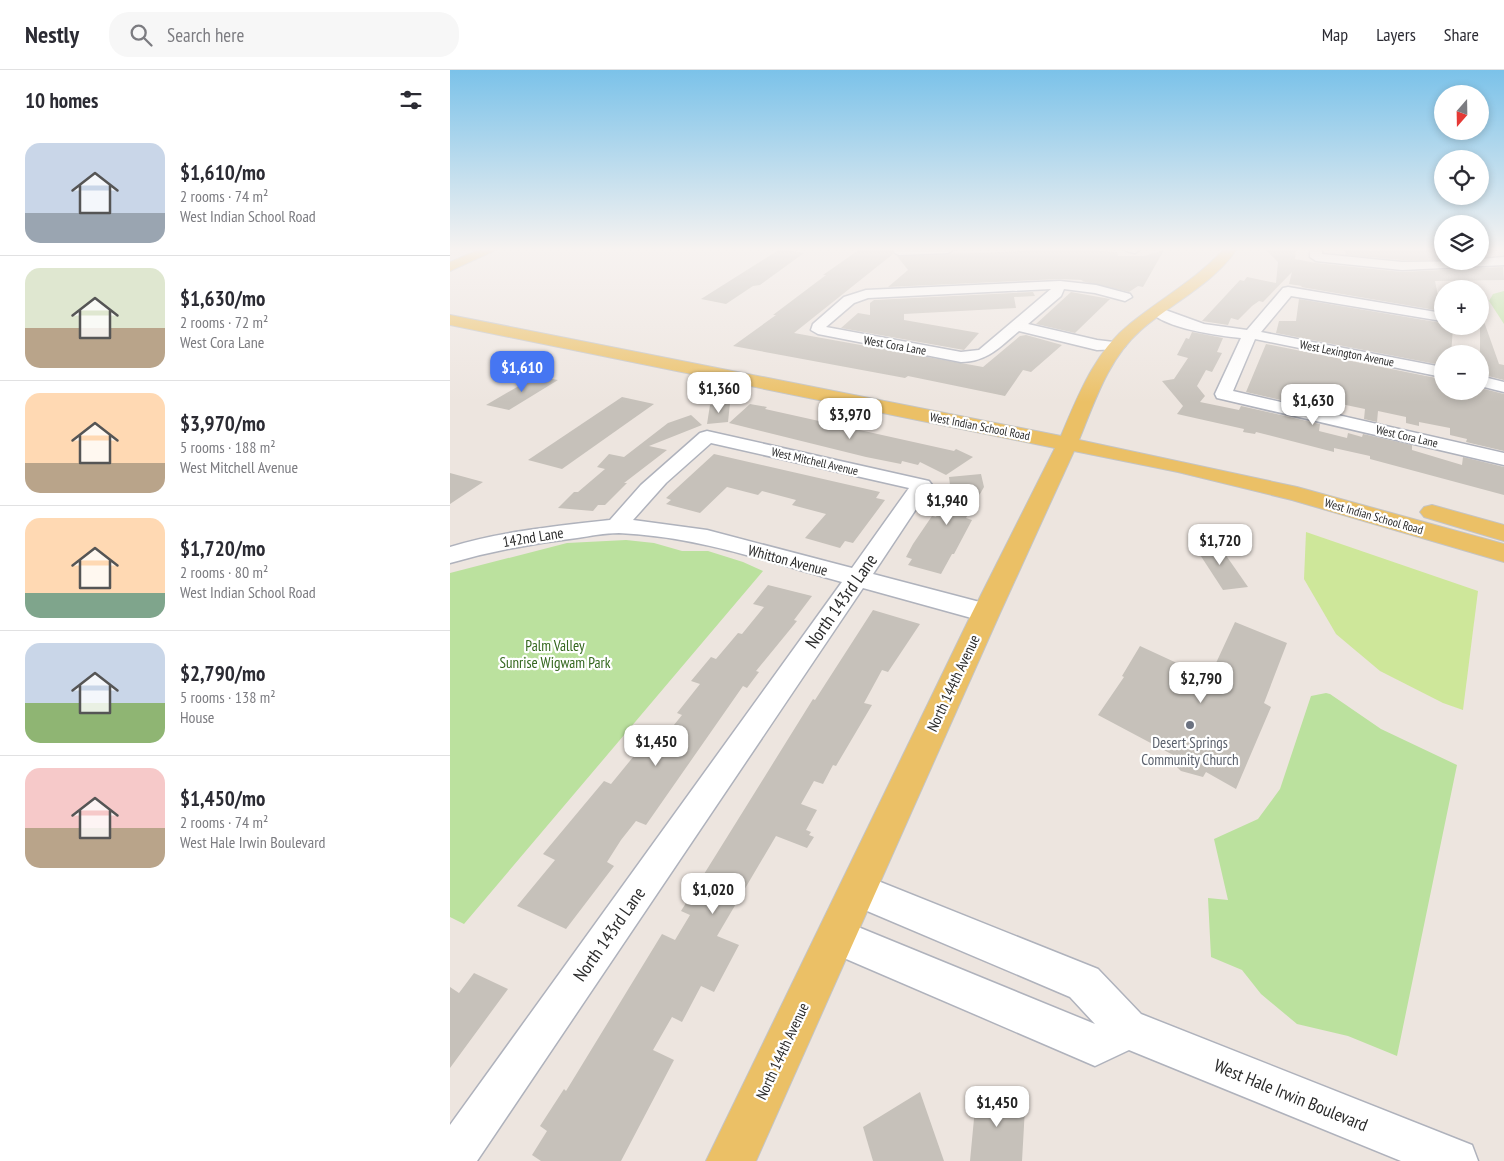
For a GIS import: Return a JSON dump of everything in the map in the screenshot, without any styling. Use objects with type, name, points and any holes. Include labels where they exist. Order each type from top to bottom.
[{"type":"main road","name":"North 144th Avenue","points":[[731,1161],[986,613],[1071,436],[1095,378],[1117,346],[1135,327],[1172,300]]},
{"type":"main road","name":"West Indian School Road","points":[[450,305],[1071,436],[1297,494],[1504,553]]},
{"type":"main road","name":"West Indian School Road","points":[[450,320],[579,346],[1071,436],[1266,468],[1347,488],[1504,533]]},
{"type":"main road","points":[[579,346],[596,335]]},
{"type":"street","name":"West Cora Lane","points":[[851,300],[818,327],[818,330],[960,357],[973,357],[984,353],[1018,325]]},
{"type":"street","points":[[1048,300],[1018,325],[1027,329],[1097,345],[1117,346]]},
{"type":"street","points":[[1251,334],[1281,300]]},
{"type":"street","points":[[1337,300],[1434,316]]},
{"type":"street","name":"West Lexington Avenue","points":[[1157,311],[1167,317],[1236,334],[1251,334],[1434,370]]},
{"type":"street","name":"West Cora Lane","points":[[1251,334],[1242,348],[1223,394],[1504,459]]},
{"type":"street","points":[[1489,383],[1504,387]]},
{"type":"street","name":"West Mitchell Avenue","points":[[618,526],[637,500],[657,479],[707,436],[922,485]]},
{"type":"street","name":"North 143rd Lane","points":[[451,1161],[922,485]]},
{"type":"street","name":"Whitton Avenue","points":[[618,526],[664,530],[707,537],[986,613]]},
{"type":"street","name":"142nd Lane","points":[[450,555],[475,547],[546,534],[618,526]]},
{"type":"street","name":"West Hale Irwin Boulevard","points":[[858,890],[1084,983],[1127,1029],[1456,1161]]},
{"type":"street","points":[[836,936],[1095,1046],[1127,1029]]},
{"type":"green space","points":[[1490,300],[1504,300],[1504,324],[1489,301]]},
{"type":"green space","points":[[1306,532],[1478,591],[1463,710],[1443,703],[1380,671],[1336,634],[1304,579]]},
{"type":"green space","name":"Palm Valley Sunrise Wigwam Park","points":[[626,540],[654,543],[682,551],[708,551],[743,562],[763,571],[464,924],[450,917],[450,573],[567,543]]},
{"type":"green space","points":[[1326,693],[1381,729],[1457,765],[1397,1056],[1348,1036],[1297,1024],[1261,994],[1242,970],[1211,957],[1208,898],[1228,900],[1214,839],[1258,819],[1280,789],[1311,696]]},
{"type":"building","points":[[706,300],[732,300],[726,304]]},
{"type":"building","points":[[793,300],[835,300],[794,333],[983,367],[1020,336],[1026,335],[1062,345],[1031,372],[1023,370],[1005,396],[908,376],[905,378],[733,346],[776,315],[773,315]]},
{"type":"building","points":[[874,300],[1015,300],[1016,308],[904,314],[904,320],[979,333],[964,350],[841,328],[858,313],[870,315],[870,303]]},
{"type":"building","points":[[1062,300],[1109,300],[1075,333],[1036,324]]},
{"type":"building","points":[[1222,300],[1265,300],[1263,302],[1259,301],[1252,306],[1238,320],[1231,318],[1228,325],[1202,321]]},
{"type":"building","points":[[1299,300],[1304,300],[1434,322],[1434,335],[1452,335],[1452,345],[1434,345],[1434,364],[1276,333],[1279,321],[1296,321]]},
{"type":"building","points":[[1376,300],[1434,300],[1434,310]]},
{"type":"building","points":[[1192,332],[1223,338],[1217,352],[1222,353],[1212,372],[1206,370],[1197,386],[1205,396],[1200,402],[1239,410],[1241,406],[1320,424],[1319,431],[1347,438],[1348,433],[1362,437],[1363,434],[1412,445],[1412,450],[1462,465],[1463,457],[1504,467],[1504,495],[1370,459],[1370,456],[1334,448],[1334,452],[1256,432],[1255,434],[1243,432],[1244,429],[1177,414],[1183,406],[1162,381],[1174,379],[1188,358],[1177,355],[1186,338],[1189,339]]},
{"type":"building","points":[[1480,335],[1489,335],[1499,364],[1504,365],[1504,380],[1489,376],[1489,345],[1480,345]]},
{"type":"building","points":[[1266,344],[1434,378],[1434,400],[1489,400],[1489,390],[1504,394],[1504,451],[1466,442],[1467,439],[1450,435],[1450,428],[1419,422],[1419,426],[1406,423],[1406,417],[1378,411],[1377,422],[1364,419],[1365,409],[1341,404],[1340,409],[1324,405],[1323,410],[1246,392]]},
{"type":"building","points":[[536,376],[558,380],[509,410],[486,405]]},
{"type":"building","points":[[622,397],[654,404],[562,469],[528,460]]},
{"type":"building","points":[[730,403],[728,422],[707,424],[710,405]]},
{"type":"building","points":[[750,404],[767,407],[765,409],[954,451],[956,449],[973,457],[946,475],[920,462],[918,465],[902,461],[901,464],[866,457],[729,423]]},
{"type":"building","points":[[691,415],[702,425],[649,446],[667,450],[624,483],[627,483],[605,505],[598,505],[593,511],[558,508],[574,492],[578,492],[605,469],[597,467],[609,454],[624,457],[668,423]]},
{"type":"building","points":[[714,454],[880,492],[876,498],[885,500],[853,543],[845,541],[840,548],[805,538],[826,514],[792,505],[796,500],[762,491],[758,495],[727,487],[700,513],[666,504],[671,500],[666,498]]},
{"type":"building","points":[[450,473],[483,482],[450,504]]},
{"type":"building","points":[[981,474],[984,487],[966,518],[972,520],[941,574],[908,565],[912,559],[906,557],[913,544],[932,516],[936,517],[951,493],[949,477]]},
{"type":"building","points":[[1216,541],[1248,587],[1223,590],[1193,544]]},
{"type":"building","points":[[768,585],[812,596],[794,620],[797,621],[756,671],[759,672],[747,688],[743,686],[646,825],[636,821],[621,840],[607,862],[614,866],[566,929],[517,906],[555,860],[543,854],[604,781],[611,784],[638,751],[649,756],[682,715],[677,713],[700,684],[691,681],[711,657],[716,659],[738,633],[742,634],[764,607],[753,604]]},
{"type":"building","points":[[873,610],[920,624],[888,672],[882,670],[864,703],[872,705],[836,766],[833,765],[823,784],[814,781],[801,804],[817,810],[806,830],[811,832],[809,835],[814,837],[807,848],[776,836],[717,936],[739,945],[714,992],[701,986],[682,1022],[672,1017],[653,1050],[674,1060],[621,1161],[541,1161],[532,1155],[547,1131],[540,1126],[564,1089],[566,1091],[662,934],[675,940],[690,915],[681,911],[813,699],[815,700]]},
{"type":"building","name":"Desert Springs Community Church","points":[[1235,622],[1287,643],[1264,703],[1271,707],[1236,789],[1206,772],[1203,777],[1181,771],[1174,764],[1177,757],[1098,715],[1124,677],[1122,676],[1140,646],[1192,670],[1198,666],[1210,676]]},
{"type":"building","points":[[474,973],[508,989],[450,1068],[450,987],[459,993]]},
{"type":"building","points":[[977,1087],[1006,1092],[1005,1104],[1025,1108],[1022,1161],[970,1161]]},
{"type":"building","points":[[920,1092],[944,1161],[873,1161],[863,1127]]},
{"type":"place","name":"Desert Springs Community Church","points":[[1190,725]]}]
